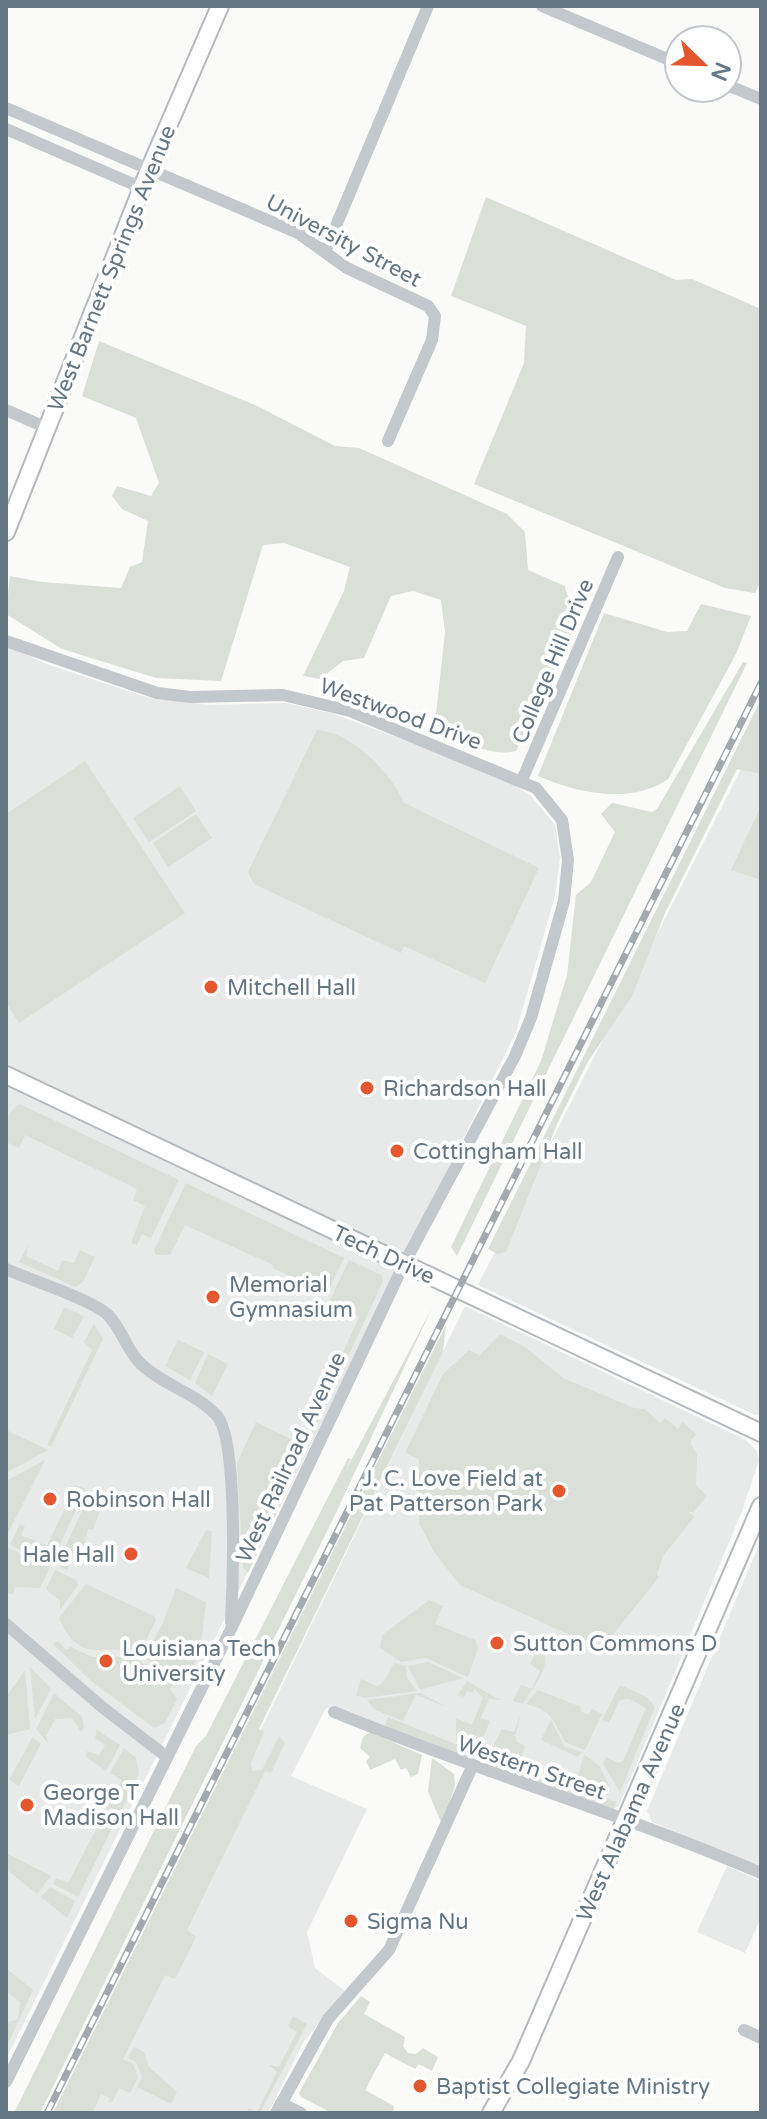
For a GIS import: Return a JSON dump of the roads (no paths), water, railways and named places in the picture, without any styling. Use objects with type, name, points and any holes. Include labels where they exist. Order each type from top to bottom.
[{"type":"main road","name":"West Barnett Springs Avenue","points":[[6,532],[149,170],[220,6]]},
{"type":"main road","name":"Tech Drive","points":[[6,1075],[761,1433]]},
{"type":"main road","name":"West Alabama Avenue","points":[[491,2113],[521,2061],[628,1820],[761,1506]]},
{"type":"street","points":[[325,252],[428,6]]},
{"type":"street","points":[[542,6],[663,57]]},
{"type":"street","name":"University Street","points":[[6,108],[298,233],[347,268],[428,306],[435,316],[432,340],[388,441]]},
{"type":"street","points":[[6,129],[142,188]]},
{"type":"street","points":[[6,410],[47,428]]},
{"type":"street","name":"College Hill Drive","points":[[522,780],[618,557]]},
{"type":"street","name":"Westwood Drive","points":[[6,641],[157,693],[190,697],[283,695],[331,705],[522,780],[536,788],[554,807],[567,836]]},
{"type":"street","name":"West Railroad Avenue","points":[[6,2082],[231,1629],[404,1264],[527,1027],[564,901],[568,877],[567,836]]},
{"type":"street","points":[[6,1269],[104,1312],[129,1352],[144,1367],[197,1398],[220,1420],[229,1450],[233,1562],[231,1629]]},
{"type":"street","points":[[6,1624],[102,1707],[167,1757]]},
{"type":"street","name":"Western Street","points":[[334,1712],[472,1767],[628,1820],[761,1873]]},
{"type":"street","points":[[301,2113],[279,2108],[328,2019],[389,1950],[472,1767]]},
{"type":"street","points":[[744,2030],[761,2038]]},
{"type":"railway","points":[[47,2113],[761,683]]},
{"type":"place","name":"Mitchell Hall","points":[[211,987]]},
{"type":"place","name":"Richardson Hall","points":[[367,1088]]},
{"type":"place","name":"Cottingham Hall","points":[[397,1151]]},
{"type":"place","name":"Memorial Gymnasium","points":[[213,1297]]},
{"type":"place","name":"J. C. Love Field at Pat Patterson Park","points":[[559,1491]]},
{"type":"place","name":"Robinson Hall","points":[[50,1499]]},
{"type":"place","name":"Hale Hall","points":[[131,1554]]},
{"type":"place","name":"Sutton Commons D","points":[[497,1643]]},
{"type":"place","name":"Louisiana Tech University","points":[[106,1661]]},
{"type":"place","name":"George T Madison Hall","points":[[27,1805]]},
{"type":"place","name":"Sigma Nu","points":[[351,1921]]},
{"type":"place","name":"Baptist Collegiate Ministry","points":[[420,2086]]}]
